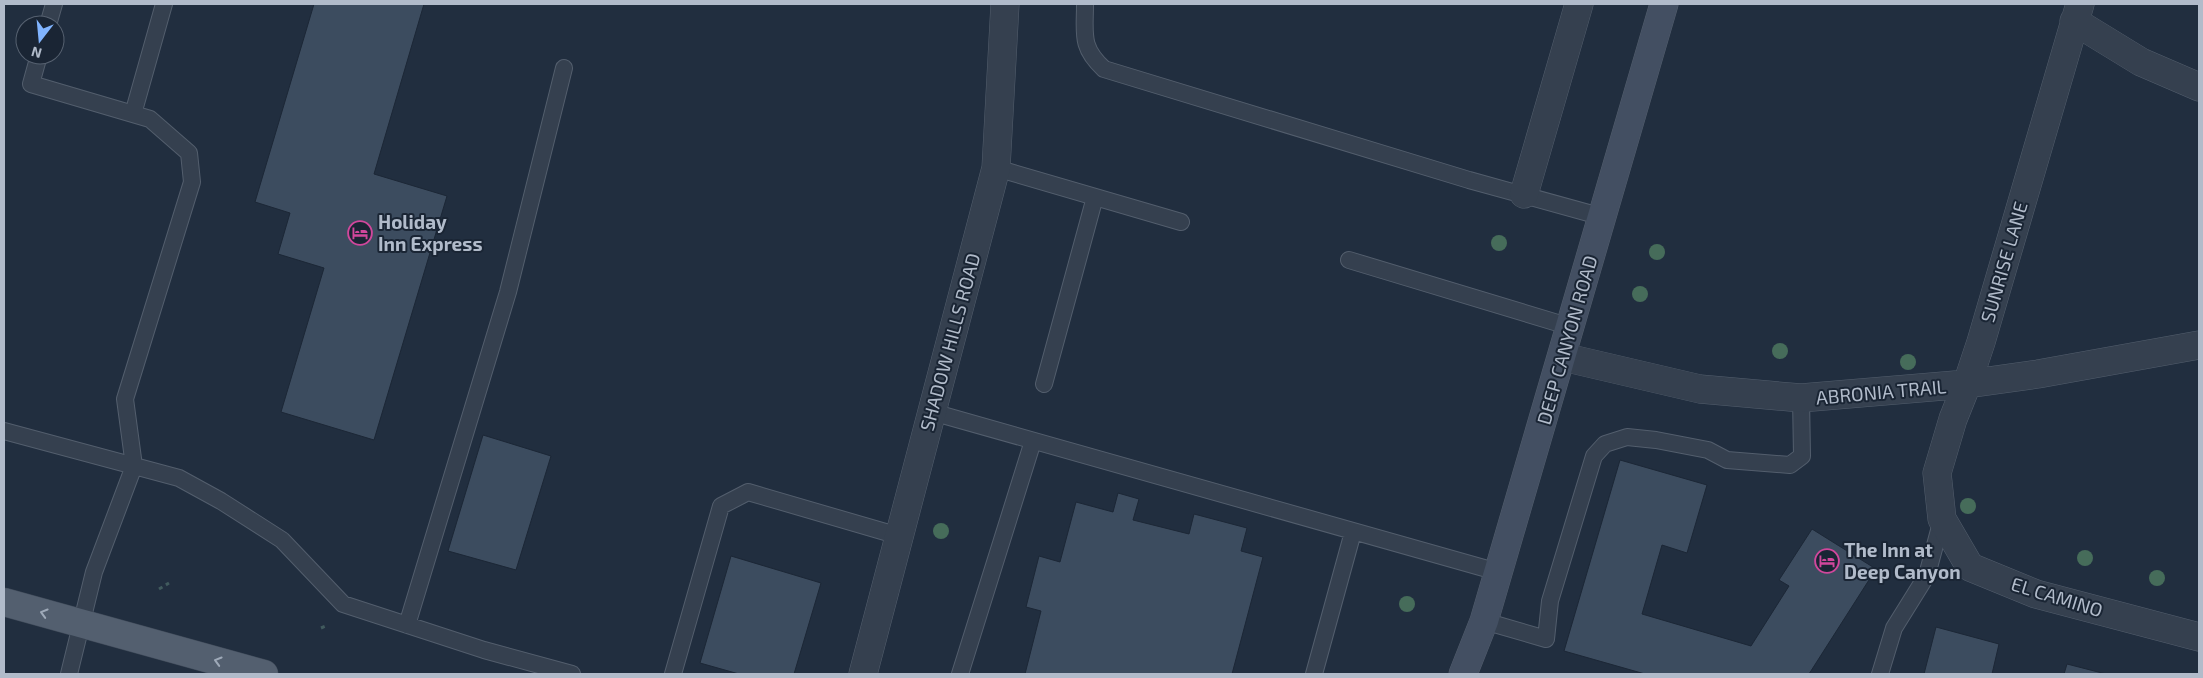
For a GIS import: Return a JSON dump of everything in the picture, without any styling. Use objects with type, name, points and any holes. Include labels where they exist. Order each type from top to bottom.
[{"type":"main road","points":[[4,602],[264,674]]},
{"type":"street","name":"SHADOW HILLS ROAD","points":[[863,674],[996,168],[1006,4]]},
{"type":"street","points":[[1524,194],[1579,4]]},
{"type":"street","name":"DEEP CANYON ROAD","points":[[1463,674],[1484,621],[1563,357],[1664,4]]},
{"type":"street","points":[[2077,12],[2141,62],[2199,87]]},
{"type":"street","name":"SUNRISE LANE","points":[[1942,519],[1938,473],[1953,419],[1967,384],[2077,12]]},
{"type":"street","name":"ABRONIA TRAIL","points":[[1563,357],[1700,389],[1801,398],[1967,384],[2038,374],[2199,345]]},
{"type":"street","name":"EL CAMINO","points":[[1942,519],[1970,567],[2036,594],[2199,637]]},
{"type":"lane","points":[[133,114],[164,4]]},
{"type":"lane","points":[[1085,4],[1084,38],[1090,56],[1104,69],[1469,180],[1603,217]]},
{"type":"lane","points":[[36,65],[31,84],[150,119],[189,153],[192,182],[125,399],[134,466],[94,573],[83,624],[69,674]]},
{"type":"lane","points":[[407,625],[508,292],[564,68]]},
{"type":"lane","points":[[996,168],[1181,222]]},
{"type":"lane","points":[[1044,384],[1095,197]]},
{"type":"lane","points":[[1349,260],[1571,327]]},
{"type":"lane","points":[[1484,621],[1546,639],[1550,600],[1594,456],[1605,444],[1627,437],[1656,440],[1708,450],[1727,460],[1790,465],[1802,456],[1801,398]]},
{"type":"lane","points":[[932,412],[1498,572]]},
{"type":"lane","points":[[4,431],[178,478],[221,501],[282,540],[342,604],[484,650],[572,674]]},
{"type":"lane","points":[[960,674],[1033,441]]},
{"type":"lane","points":[[673,674],[721,506],[748,492],[899,536]]},
{"type":"lane","points":[[1880,674],[1894,628],[1927,575],[1942,519]]},
{"type":"lane","points":[[1314,674],[1352,532]]},
{"type":"path","points":[[159,590],[169,583]]},
{"type":"building","name":"Holiday Inn Express","points":[[314,4],[424,4],[374,174],[447,196],[374,440],[281,412],[324,268],[278,254],[290,213],[255,202]]},
{"type":"building","points":[[483,435],[551,456],[516,570],[448,551]]},
{"type":"building","name":"The Inn at Deep Canyon","points":[[1620,460],[1707,485],[1687,553],[1662,545],[1642,614],[1751,646],[1789,586],[1779,580],[1812,529],[1876,569],[1809,674],[1645,674],[1564,651]]},
{"type":"building","points":[[1118,493],[1139,499],[1133,520],[1189,534],[1194,514],[1247,528],[1241,551],[1263,557],[1232,674],[1025,674],[1041,611],[1026,607],[1039,556],[1060,562],[1076,502],[1113,512]]},
{"type":"building","points":[[731,556],[821,583],[794,674],[739,674],[700,663]]},
{"type":"building","points":[[1936,627],[1999,644],[1992,674],[1924,674]]},
{"type":"building","points":[[2067,664],[2106,674],[2064,674]]},
{"type":"place","name":"Holiday Inn Express","points":[[360,233]]},
{"type":"place","name":"The Inn at Deep Canyon","points":[[1827,561]]}]
